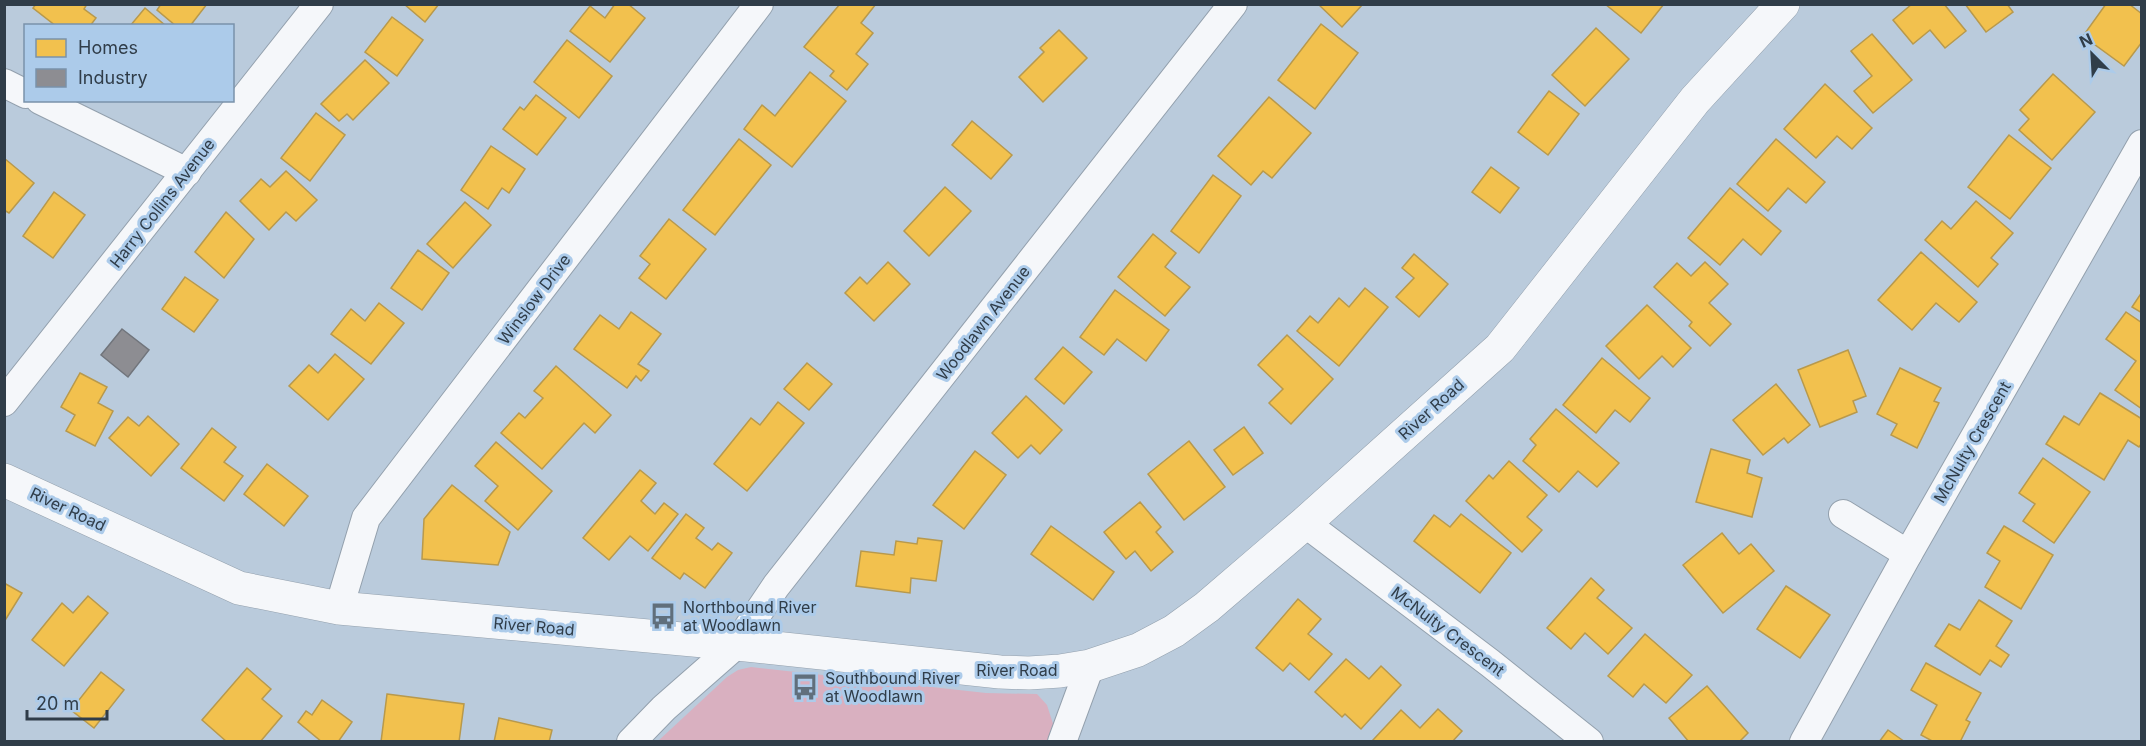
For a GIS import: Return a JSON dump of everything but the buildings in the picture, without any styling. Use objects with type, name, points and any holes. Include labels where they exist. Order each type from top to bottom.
[{"type":"street","name":"Harry Collins Avenue","points":[[4,402],[319,4]]},
{"type":"street","name":"Winslow Drive","points":[[339,608],[366,518],[759,4]]},
{"type":"street","name":"Woodlawn Avenue","points":[[631,741],[664,708],[737,644],[783,577],[1233,4]]},
{"type":"street","name":"River Road","points":[[4,480],[239,588],[339,608],[737,644],[1000,672],[1029,674],[1090,666],[1138,650],[1174,631],[1206,607],[1305,523],[1500,348],[1695,100],[1783,4]]},
{"type":"street","points":[[4,83],[24,93]]},
{"type":"street","points":[[44,102],[187,172]]},
{"type":"street","name":"McNulty Crescent","points":[[1804,741],[2142,144]]},
{"type":"street","points":[[1844,514],[1908,554]]},
{"type":"street","name":"McNulty Crescent","points":[[1305,523],[1589,741]]},
{"type":"street","points":[[1062,741],[1090,666]]},
{"type":"shaded area","points":[[751,667],[986,693],[1037,694],[1047,705],[1055,730],[1050,742],[657,742],[727,677],[738,670]]},
{"type":"place","name":"Northbound River at Woodlawn","points":[[663,616]]},
{"type":"place","name":"Southbound River at Woodlawn","points":[[805,687]]}]
